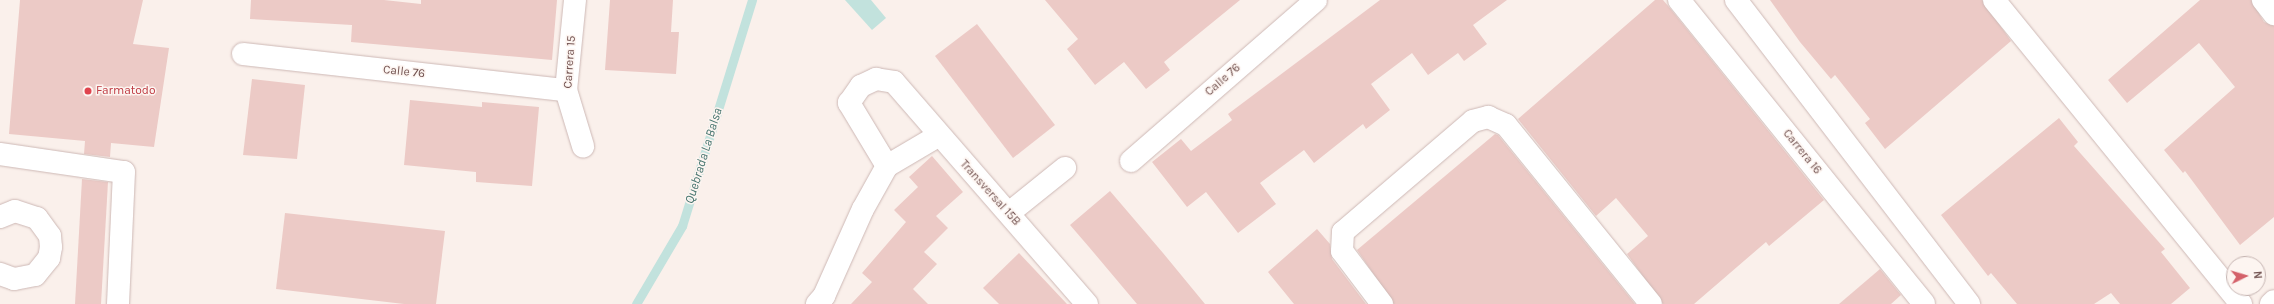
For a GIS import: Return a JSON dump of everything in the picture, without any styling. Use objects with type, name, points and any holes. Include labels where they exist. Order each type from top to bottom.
[{"type":"street","name":"Carrera 15","points":[[575,0],[566,90],[583,146]]},
{"type":"street","name":"Calle 76","points":[[1131,161],[1316,0]]},
{"type":"street","name":"Carrera 16","points":[[1679,0],[1924,304]]},
{"type":"street","points":[[1736,0],[1969,304]]},
{"type":"street","points":[[1994,0],[2241,304]]},
{"type":"street","points":[[2263,0],[2274,14]]},
{"type":"street","name":"Calle 76","points":[[242,54],[566,90]]},
{"type":"street","name":"Transversal 15B","points":[[887,166],[849,103],[869,82],[876,79],[894,82],[938,136],[1009,213],[1087,304]]},
{"type":"street","points":[[1382,304],[1342,251],[1343,232],[1473,121],[1488,118],[1506,125],[1651,304]]},
{"type":"street","points":[[817,304],[824,296],[863,209],[887,166],[938,136]]},
{"type":"street","points":[[0,154],[124,172],[118,304]]},
{"type":"street","points":[[1009,213],[1065,168]]},
{"type":"street","points":[[0,217],[16,211],[37,218],[50,236],[51,247],[49,258],[35,274],[14,279],[0,274]]},
{"type":"street","points":[[1898,270],[1924,247]]},
{"type":"street","points":[[2270,304],[2274,301]]},
{"type":"water","points":[[845,0],[871,0],[886,18],[872,30]]},
{"type":"building","name":"Farmatodo","points":[[20,0],[143,0],[133,44],[169,48],[154,147],[111,143],[110,157],[84,154],[85,141],[9,134]]},
{"type":"building","points":[[251,0],[384,0],[421,4],[421,0],[557,0],[552,60],[351,42],[352,25],[250,19]]},
{"type":"building","points":[[610,0],[673,0],[671,32],[679,32],[676,74],[605,70]]},
{"type":"building","points":[[1045,0],[1240,0],[1164,62],[1170,70],[1146,89],[1124,62],[1095,85],[1067,49],[1078,39]]},
{"type":"building","points":[[1380,0],[1507,0],[1473,25],[1487,44],[1464,61],[1458,53],[1428,75],[1412,53],[1371,84],[1390,110],[1366,129],[1363,124],[1314,163],[1304,150],[1260,183],[1276,204],[1238,233],[1206,192],[1187,207],[1152,162],[1181,139],[1191,151],[1232,120],[1228,114]]},
{"type":"building","points":[[1655,0],[1663,0],[1669,7],[1824,200],[1769,246],[1766,242],[1694,304],[1663,304],[1627,254],[1648,236],[1616,198],[1596,216],[1518,119]]},
{"type":"building","points":[[1770,0],[1982,0],[2011,41],[1885,149],[1865,123],[1870,119],[1835,75],[1831,79],[1800,42]]},
{"type":"building","points":[[2200,0],[2251,0],[2264,22],[2274,26],[2274,217],[2240,245],[2185,171],[2183,173],[2164,150],[2235,87],[2199,43],[2127,103],[2108,80]]},
{"type":"building","points":[[977,24],[1055,125],[1013,158],[935,56]]},
{"type":"building","points":[[252,79],[305,85],[297,159],[243,155]]},
{"type":"building","points":[[410,100],[482,107],[482,102],[539,107],[532,186],[476,182],[476,172],[404,165]]},
{"type":"building","points":[[2059,118],[2078,142],[2074,146],[2165,249],[2161,252],[2190,288],[2171,304],[2120,304],[2111,293],[2094,304],[2017,304],[1991,273],[1988,276],[1941,215]]},
{"type":"building","points":[[1495,134],[1498,135],[1635,304],[1394,304],[1357,250]]},
{"type":"building","points":[[932,156],[963,192],[936,216],[948,228],[924,252],[937,264],[913,289],[928,304],[851,304],[872,282],[862,273],[906,222],[894,210],[918,187],[909,177]]},
{"type":"building","points":[[82,179],[108,182],[101,304],[75,304]]},
{"type":"building","points":[[1110,191],[1205,304],[1137,304],[1070,225]]},
{"type":"building","points":[[285,213],[445,231],[436,304],[404,304],[276,289]]},
{"type":"building","points":[[1317,229],[1330,244],[1332,259],[1366,304],[1294,304],[1268,272]]},
{"type":"building","points":[[1019,253],[1067,304],[999,304],[983,288]]},
{"type":"building","points":[[1880,269],[1901,295],[1891,304],[1839,304]]},
{"type":"waterway","name":"Quebrada La Balsa","points":[[636,304],[682,226],[752,0]]},
{"type":"place","name":"Farmatodo","points":[[88,91]]}]
